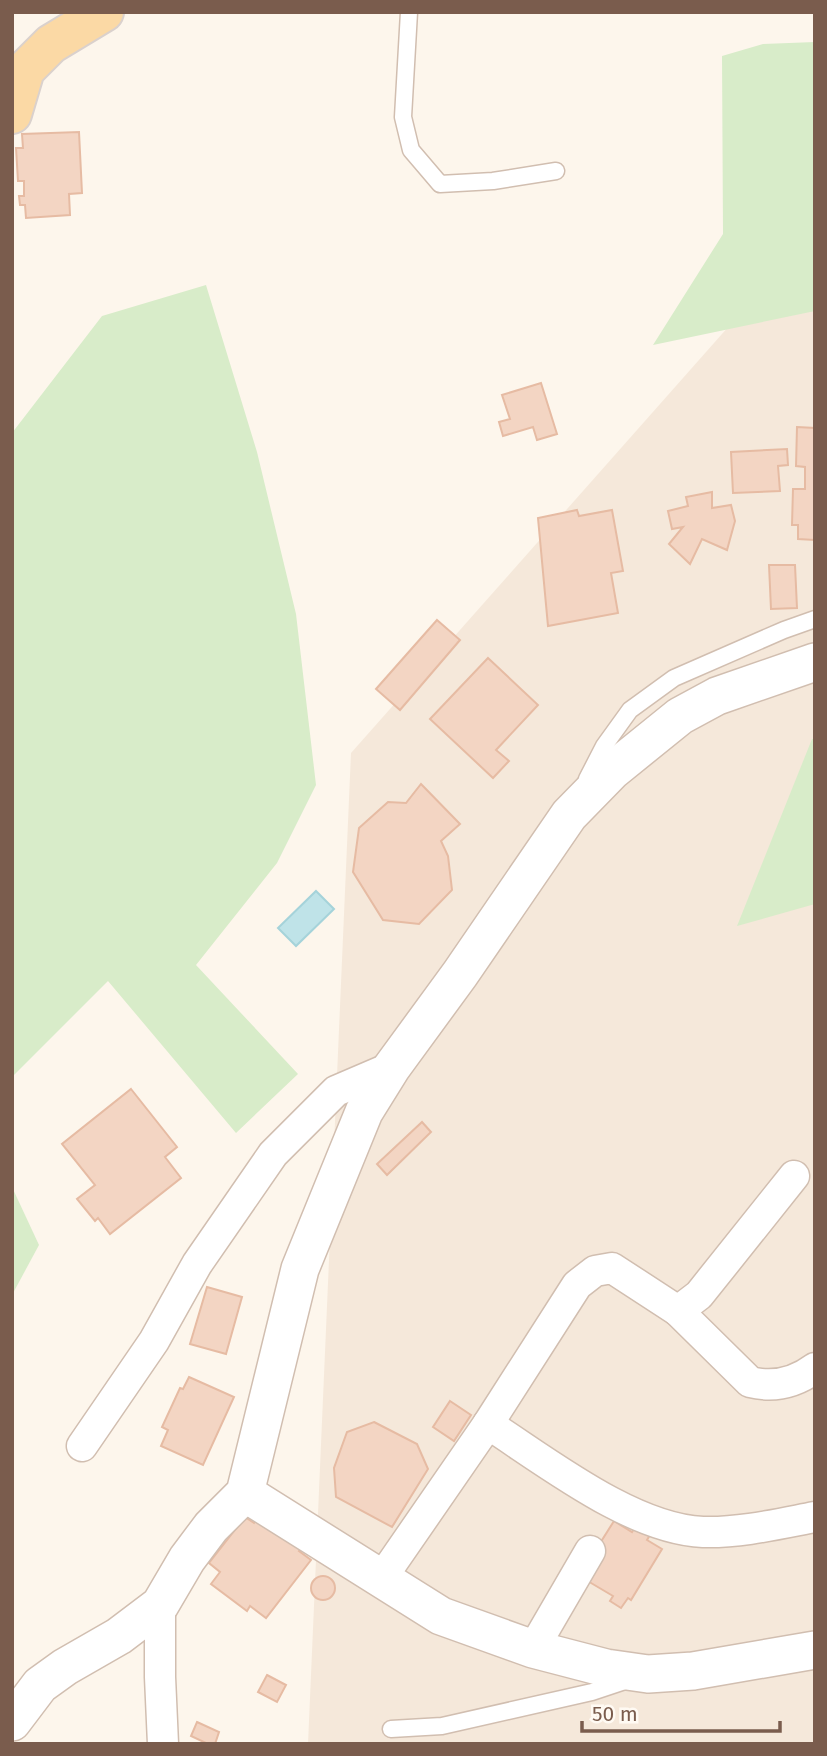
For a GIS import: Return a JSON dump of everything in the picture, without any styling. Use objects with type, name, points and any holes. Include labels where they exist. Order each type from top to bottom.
[{"type":"main road","points":[[12,114],[25,70],[51,44],[104,12]]},
{"type":"street","points":[[12,1722],[40,1685],[65,1667],[119,1636],[160,1605],[187,1559],[211,1527],[245,1493],[300,1269],[364,1112],[392,1067],[460,974],[569,815],[612,771],[680,716],[717,696],[815,662]]},
{"type":"street","points":[[82,1446],[154,1341],[197,1264],[273,1154],[336,1091],[392,1067]]},
{"type":"street","points":[[678,1311],[699,1295],[794,1176]]},
{"type":"street","points":[[381,1579],[488,1424],[577,1285],[595,1271],[611,1268],[678,1311],[750,1382],[765,1386],[793,1382],[815,1368]]},
{"type":"street","points":[[488,1424],[615,1505],[663,1525],[702,1532],[755,1528],[815,1517]]},
{"type":"street","points":[[245,1493],[441,1616],[533,1648],[606,1668],[648,1674],[693,1671],[815,1650]]},
{"type":"street","points":[[533,1648],[590,1550]]},
{"type":"street","points":[[160,1605],[163,1744]]},
{"type":"lane","points":[[409,12],[403,117],[411,150],[440,184],[493,181],[556,171]]},
{"type":"lane","points":[[569,815],[604,746],[630,710],[674,678],[784,630],[815,620]]},
{"type":"lane","points":[[391,1728],[442,1726],[592,1692],[648,1674]]},
{"type":"shaded area","points":[[815,229],[815,1744],[308,1744],[351,753]]},
{"type":"green space","points":[[815,42],[815,311],[653,345],[723,234],[722,56],[763,44]]},
{"type":"green space","points":[[206,285],[257,452],[296,614],[316,785],[277,863],[196,965],[298,1074],[236,1133],[108,981],[12,1077],[12,433],[102,316]]},
{"type":"green space","points":[[812,739],[815,739],[815,904],[737,926]]},
{"type":"green space","points":[[12,1187],[39,1245],[12,1295]]},
{"type":"water","points":[[316,891],[334,909],[296,946],[278,928]]},
{"type":"building","points":[[79,132],[82,193],[69,194],[70,215],[26,218],[25,205],[20,205],[19,196],[24,196],[24,181],[18,181],[16,148],[23,148],[22,134]]},
{"type":"building","points":[[541,383],[557,434],[537,440],[533,427],[503,436],[499,422],[510,419],[502,395]]},
{"type":"building","points":[[797,427],[815,428],[815,540],[798,539],[798,525],[792,525],[793,489],[805,489],[805,467],[796,466]]},
{"type":"building","points":[[787,449],[788,465],[778,466],[780,491],[733,493],[731,452]]},
{"type":"building","points":[[712,492],[712,508],[731,505],[735,521],[727,550],[702,539],[690,564],[669,544],[683,527],[672,529],[668,511],[688,506],[686,497]]},
{"type":"building","points":[[577,510],[579,516],[612,510],[623,571],[611,573],[618,613],[548,626],[538,518]]},
{"type":"building","points":[[769,565],[795,565],[797,608],[771,609]]},
{"type":"building","points":[[437,620],[460,640],[400,710],[376,689]]},
{"type":"building","points":[[488,658],[538,705],[496,750],[509,761],[493,778],[430,719]]},
{"type":"building","points":[[421,784],[460,824],[441,841],[448,856],[452,890],[419,924],[383,920],[353,872],[359,828],[388,802],[406,803]]},
{"type":"building","points":[[131,1089],[177,1147],[165,1157],[181,1178],[110,1234],[98,1218],[95,1221],[77,1199],[95,1185],[62,1144]]},
{"type":"building","points":[[422,1122],[431,1132],[387,1175],[377,1164]]},
{"type":"building","points":[[207,1287],[242,1297],[226,1354],[190,1344]]},
{"type":"building","points":[[189,1377],[234,1397],[203,1465],[161,1446],[168,1430],[162,1427],[180,1388],[183,1389]]},
{"type":"building","points":[[450,1401],[471,1415],[454,1441],[433,1427]]},
{"type":"building","points":[[374,1422],[417,1444],[428,1469],[392,1527],[336,1497],[334,1468],[347,1432]]},
{"type":"building","points":[[259,1516],[302,1547],[299,1551],[311,1560],[266,1618],[250,1606],[247,1611],[211,1584],[220,1572],[209,1563],[245,1517],[254,1523]]},
{"type":"building","points":[[614,1521],[632,1532],[638,1522],[653,1530],[647,1540],[662,1549],[631,1600],[628,1598],[621,1608],[610,1601],[613,1596],[586,1580],[585,1567]]},
{"type":"building","points":[[323,1576],[334,1583],[335,1588],[328,1599],[323,1600],[312,1593],[311,1588],[318,1577]]},
{"type":"building","points":[[267,1675],[286,1685],[277,1702],[258,1692]]},
{"type":"building","points":[[197,1722],[219,1732],[215,1744],[208,1744],[191,1736]]}]
